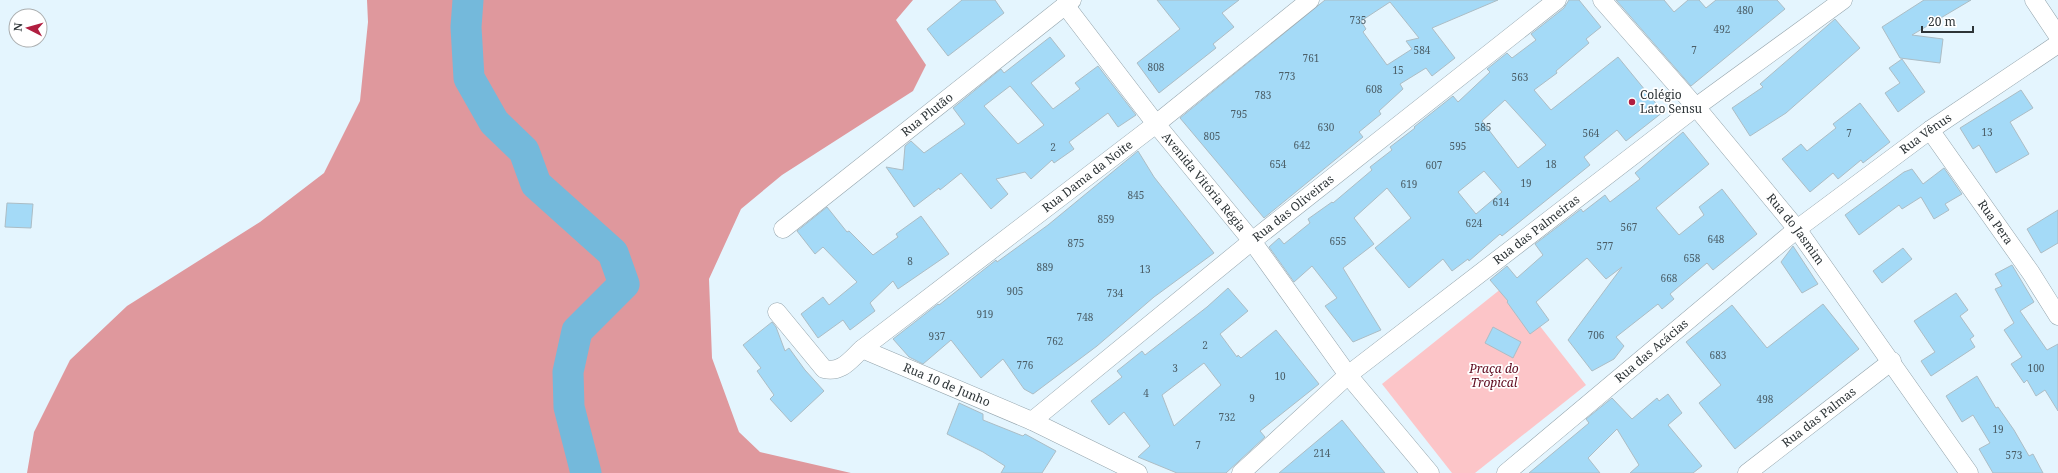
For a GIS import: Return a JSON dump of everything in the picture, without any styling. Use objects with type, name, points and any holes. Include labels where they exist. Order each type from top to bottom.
[{"type":"street","name":"Rua Dama da Noite","points":[[862,349],[1156,124],[1310,0]]},
{"type":"street","name":"Rua das Oliveiras","points":[[1032,421],[1252,241],[1557,0]]},
{"type":"street","name":"Rua do Jasmim","points":[[1602,0],[1696,107],[1797,229],[1892,361],[1969,473]]},
{"type":"street","name":"Rua das Palmeiras","points":[[1241,473],[1348,375],[1696,107],[1843,0]]},
{"type":"street","points":[[2034,0],[2058,36]]},
{"type":"street","name":"Avenida Vitória Régia","points":[[1069,2],[1156,124],[1252,241],[1348,375],[1430,473]]},
{"type":"street","name":"Rua Plutão","points":[[783,229],[1069,2]]},
{"type":"street","name":"Rua Vênus","points":[[1797,229],[1930,130],[2058,44]]},
{"type":"street","name":"Rua Pera","points":[[1930,130],[2031,273],[2058,316]]},
{"type":"street","name":"Rua das Acácias","points":[[1506,473],[1797,229]]},
{"type":"street","points":[[777,312],[824,369],[833,371],[841,368],[862,349]]},
{"type":"street","name":"Rua 10 de Junho","points":[[862,349],[1032,421],[1138,473]]},
{"type":"street","name":"Rua das Palmas","points":[[1747,473],[1892,361]]},
{"type":"green space","name":"Praça do Tropical","points":[[1507,284],[1586,385],[1475,473],[1452,473],[1382,384]]},
{"type":"shaded area","points":[[367,0],[913,0],[896,20],[926,65],[913,91],[782,175],[741,209],[709,279],[712,358],[739,432],[760,452],[851,473],[27,473],[34,432],[70,360],[127,306],[260,222],[324,173],[360,101],[368,22]]},
{"type":"building","points":[[962,0],[995,0],[1004,13],[948,56],[927,29]]},
{"type":"building","points":[[1157,0],[1239,0],[1222,13],[1234,27],[1213,44],[1216,48],[1159,93],[1137,63],[1180,29]]},
{"type":"building","points":[[1325,0],[1498,0],[1432,28],[1455,58],[1432,76],[1426,68],[1400,84],[1403,89],[1379,111],[1381,114],[1359,132],[1363,137],[1264,218],[1180,118]],"holes":[[[1390,2],[1419,38],[1406,41],[1412,49],[1387,65],[1363,32],[1366,29],[1361,21]]]},
{"type":"building","points":[[1569,0],[1579,0],[1601,27],[1586,39],[1589,43],[1556,71],[1557,73],[1534,90],[1551,110],[1618,57],[1663,112],[1626,141],[1617,130],[1584,157],[1590,165],[1502,236],[1500,234],[1469,261],[1468,259],[1452,271],[1443,259],[1409,288],[1375,248],[1411,218],[1387,188],[1354,218],[1374,244],[1343,268],[1381,330],[1353,342],[1325,306],[1337,298],[1312,266],[1294,282],[1269,247],[1279,238],[1284,244],[1310,223],[1308,219],[1332,202],[1333,203],[1372,170],[1370,167],[1392,150],[1390,147],[1453,96],[1458,102],[1490,72],[1487,69],[1507,53],[1512,58],[1536,40],[1531,34],[1564,8]],"holes":[[[1505,100],[1546,145],[1518,168],[1482,121]],[[1484,171],[1502,192],[1476,214],[1458,192]]]},
{"type":"building","points":[[1616,0],[1664,0],[1674,12],[1688,0],[1699,0],[1706,8],[1716,0],[1777,0],[1785,9],[1691,86]]},
{"type":"building","points":[[1924,0],[1971,0],[1912,35],[1943,39],[1940,63],[1900,58],[1882,27]]},
{"type":"building","points":[[1835,19],[1860,48],[1786,113],[1750,136],[1732,108],[1763,87],[1760,84]]},
{"type":"building","points":[[1050,37],[1065,56],[1031,83],[1053,109],[1080,89],[1075,83],[1098,66],[1136,115],[1118,127],[1108,113],[1069,142],[1074,149],[1054,163],[1052,160],[1031,179],[1025,172],[996,179],[1008,194],[991,209],[961,173],[940,190],[939,188],[914,207],[886,167],[903,170],[905,146],[911,141],[924,153],[965,124],[953,108],[1001,69],[1004,73]],"holes":[[[1010,86],[1044,125],[1018,144],[984,106]]]},
{"type":"building","points":[[1902,59],[1925,92],[1898,112],[1885,93],[1900,83],[1889,68]]},
{"type":"building","points":[[2021,90],[2033,108],[2010,122],[2029,154],[1996,173],[1979,145],[1973,149],[1960,128]]},
{"type":"building","points":[[1860,103],[1890,142],[1863,163],[1861,160],[1838,179],[1833,173],[1810,192],[1782,159],[1801,144],[1807,151],[1836,128],[1833,124]]},
{"type":"building","points":[[1683,132],[1709,164],[1656,208],[1679,235],[1704,215],[1699,207],[1722,189],[1757,234],[1713,270],[1707,263],[1670,294],[1674,299],[1662,309],[1658,304],[1616,337],[1624,346],[1614,359],[1592,371],[1568,340],[1622,267],[1606,279],[1587,258],[1536,302],[1549,320],[1530,334],[1507,302],[1508,301],[1490,280],[1507,266],[1517,278],[1543,255],[1535,244],[1581,209],[1583,212],[1605,195],[1610,202],[1640,179],[1635,173]]},
{"type":"building","points":[[1138,151],[1154,177],[1214,253],[1154,297],[1097,346],[1033,394],[1024,389],[1003,359],[981,378],[951,340],[923,364],[909,357],[893,339],[996,260],[997,262],[1048,225]]},
{"type":"building","points":[[1944,168],[1962,194],[1945,204],[1949,210],[1934,219],[1921,197],[1902,209],[1899,205],[1859,235],[1845,215],[1904,172],[1912,169],[1923,184]]},
{"type":"building","points":[[7,203],[33,204],[31,228],[5,227]]},
{"type":"building","points":[[827,207],[847,232],[849,231],[873,255],[898,237],[896,234],[921,216],[949,254],[898,289],[893,281],[870,303],[875,311],[850,330],[843,320],[818,338],[801,314],[823,297],[829,305],[857,282],[823,247],[815,254],[797,231]]},
{"type":"building","points":[[2058,210],[2058,243],[2041,253],[2027,229]]},
{"type":"building","points":[[1793,246],[1818,284],[1802,293],[1781,262]]},
{"type":"building","points":[[1903,248],[1912,259],[1882,283],[1873,271]]},
{"type":"building","points":[[2012,265],[2034,302],[2020,311],[2047,350],[2058,344],[2058,411],[2045,390],[2036,396],[2027,380],[2024,383],[2011,364],[2022,357],[2004,330],[2014,323],[1995,289],[2002,286],[1995,274]]},
{"type":"building","points":[[1228,288],[1248,311],[1220,334],[1237,357],[1238,355],[1241,358],[1276,330],[1319,384],[1260,431],[1265,437],[1226,473],[1177,473],[1138,457],[1150,446],[1124,412],[1109,425],[1091,401],[1122,377],[1117,371],[1142,351],[1145,355],[1207,307]],"holes":[[[1204,363],[1221,385],[1174,426],[1162,395]]]},
{"type":"building","points":[[1956,293],[1968,310],[1960,316],[1974,336],[1970,339],[1975,347],[1931,376],[1921,361],[1935,352],[1914,321]]},
{"type":"building","points":[[1823,304],[1859,349],[1735,449],[1699,403],[1721,385],[1686,342],[1732,305],[1767,348]]},
{"type":"building","points":[[772,322],[776,327],[785,351],[789,348],[805,370],[824,391],[791,422],[770,399],[774,395],[757,371],[761,368],[743,345]]},
{"type":"building","points":[[1493,327],[1521,342],[1513,358],[1485,343]]},
{"type":"building","points":[[1977,376],[1996,408],[1998,407],[2014,430],[2029,456],[2033,454],[2043,473],[1993,473],[1979,449],[1990,443],[1973,415],[1962,422],[1946,396]]},
{"type":"building","points":[[1668,394],[1682,413],[1668,425],[1702,466],[1693,473],[1630,473],[1639,465],[1617,429],[1588,458],[1600,473],[1529,473],[1589,423],[1586,419],[1612,398],[1632,419],[1657,398],[1659,401]]},
{"type":"building","points":[[959,403],[983,414],[983,420],[1023,436],[1025,434],[1056,451],[1042,473],[1001,473],[1005,466],[983,452],[947,434]]},
{"type":"building","points":[[1342,420],[1385,473],[1279,473]]},
{"type":"waterway","points":[[468,0],[466,27],[469,78],[494,122],[524,151],[536,184],[613,253],[624,284],[577,331],[568,372],[569,407],[586,473]]},
{"type":"place","name":"Colégio Lato Sensu","points":[[1632,102]]}]
